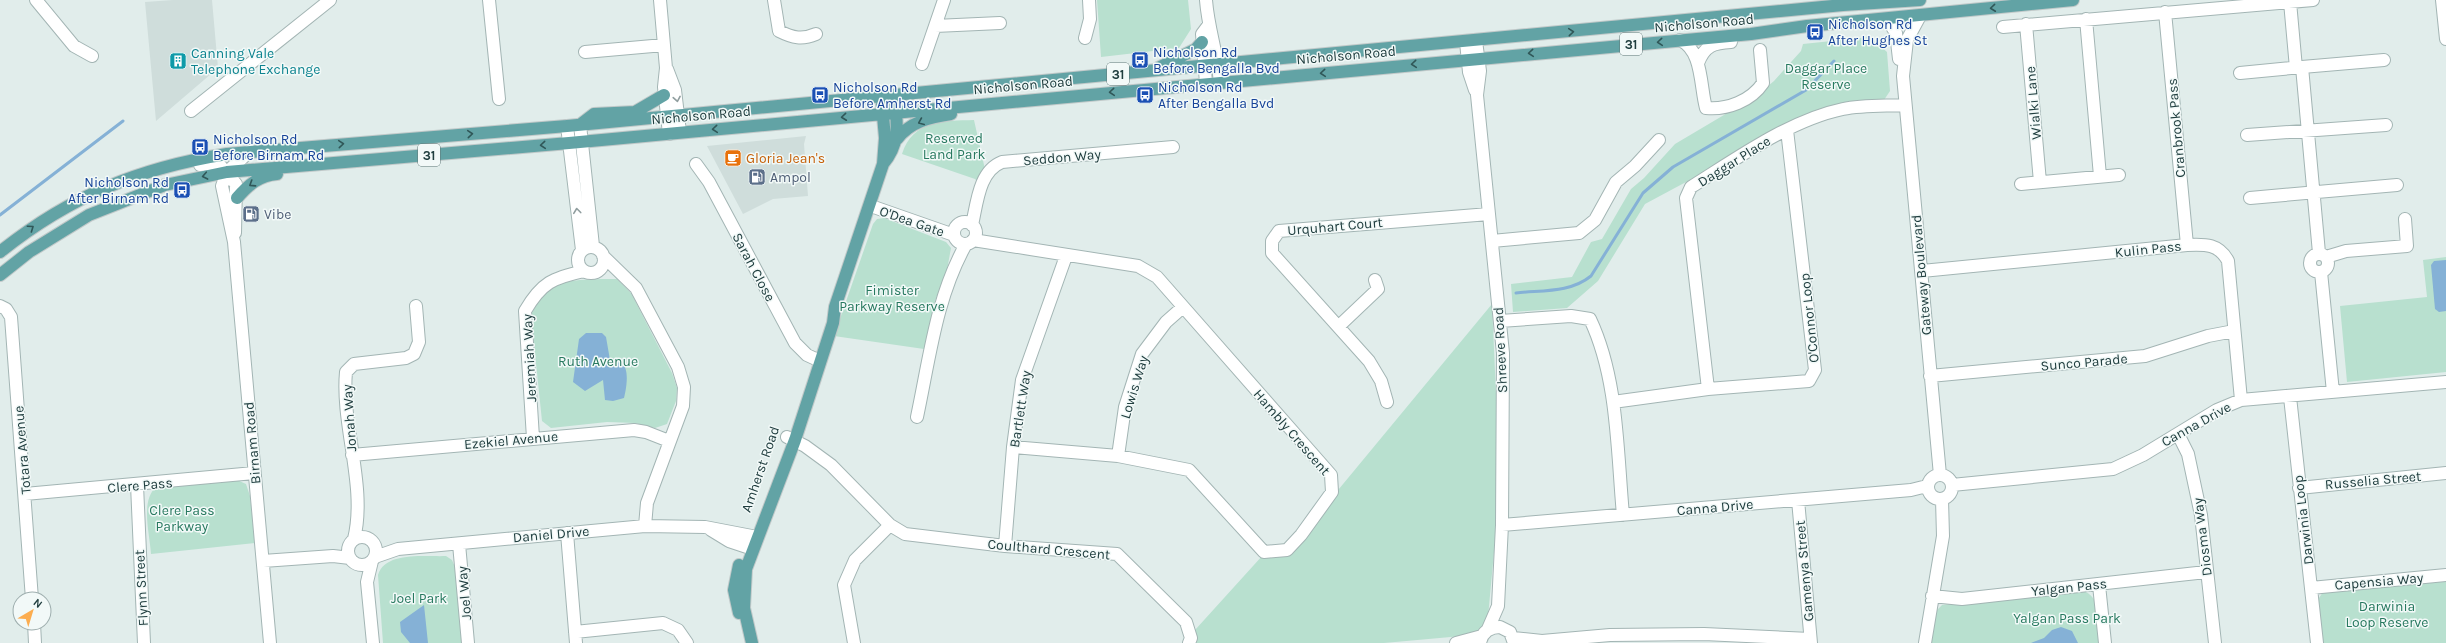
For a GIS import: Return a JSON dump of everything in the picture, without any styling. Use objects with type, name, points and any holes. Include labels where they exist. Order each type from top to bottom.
[{"type":"main road","name":"Nicholson Road","points":[[0,252],[47,217],[86,195],[126,178],[175,163],[250,151],[580,125],[1842,5],[1913,0]]},
{"type":"main road","name":"Nicholson Road","points":[[0,275],[29,252],[89,215],[165,184],[227,172],[581,142],[896,111],[1013,102],[1473,58],[1750,34],[2073,0]]},
{"type":"main road","points":[[1726,17],[1721,23],[1726,28],[1754,26],[1783,30]]},
{"type":"main road","points":[[1151,71],[1196,49],[1202,42]]},
{"type":"main road","name":"Amherst Road","points":[[884,164],[892,153],[897,139],[894,94]]},
{"type":"main road","points":[[580,125],[594,114],[635,112],[664,95]]},
{"type":"main road","name":"Amherst Road","points":[[746,643],[734,590],[738,568],[752,542],[789,444],[816,360],[827,319],[835,307],[872,203],[884,164],[886,138],[881,96]]},
{"type":"main road","points":[[897,139],[904,130],[922,121],[937,116],[995,109],[1013,102]]},
{"type":"main road","points":[[236,198],[247,186],[265,175],[400,163],[412,157]]},
{"type":"main road","name":"Amherst Road","points":[[752,542],[744,583],[744,608],[752,643]]},
{"type":"street","points":[[36,0],[74,46],[92,56]]},
{"type":"street","points":[[191,110],[330,0]]},
{"type":"street","points":[[489,0],[499,99]]},
{"type":"street","points":[[660,0],[666,68],[664,95],[673,116]]},
{"type":"street","points":[[774,0],[779,31],[791,37],[805,39],[816,34]]},
{"type":"street","points":[[922,64],[944,0]]},
{"type":"street","points":[[1085,38],[1090,19],[1089,0]]},
{"type":"street","points":[[1206,0],[1208,26],[1213,34],[1220,82]]},
{"type":"street","points":[[1842,5],[1855,0]]},
{"type":"street","points":[[2004,27],[2313,0]]},
{"type":"street","points":[[2442,0],[2446,39]]},
{"type":"street","points":[[2290,2],[2308,130],[2313,193],[2322,255],[2327,267],[2320,272],[2333,392]]},
{"type":"street","name":"Cranbrook Pass","points":[[2165,12],[2188,245]]},
{"type":"street","name":"Gateway Boulevard","points":[[1903,76],[1907,40],[1920,16]]},
{"type":"street","name":"Gateway Boulevard","points":[[1887,19],[1896,33],[1903,76],[1904,105],[1922,271],[1930,376],[1940,474]]},
{"type":"street","points":[[2086,19],[2100,176]]},
{"type":"street","points":[[935,26],[1000,23]]},
{"type":"street","name":"Wialki Lane","points":[[2026,24],[2040,182]]},
{"type":"street","points":[[1206,83],[1202,34],[1208,26]]},
{"type":"street","points":[[1698,63],[1703,52],[1710,45],[1739,41],[1750,34]]},
{"type":"street","points":[[1680,40],[1692,49],[1698,63],[1701,89],[1706,108],[1721,110],[1730,108],[1763,83],[1760,50]]},
{"type":"street","name":"Shreeve Road","points":[[1471,41],[1503,353],[1502,525],[1498,606],[1483,636]]},
{"type":"street","points":[[585,52],[664,45]]},
{"type":"street","points":[[2240,73],[2384,60]]},
{"type":"street","points":[[666,68],[675,90],[673,116],[675,133]]},
{"type":"street","name":"Daggar Place","points":[[1708,389],[1686,198],[1691,188],[1770,138],[1787,130],[1843,109],[1904,105]]},
{"type":"street","points":[[580,125],[587,248],[581,266],[593,273],[601,269],[621,272]]},
{"type":"street","points":[[2247,135],[2386,125]]},
{"type":"street","points":[[567,126],[587,248]]},
{"type":"street","name":"O'Connor Loop","points":[[1613,402],[1708,389],[1809,381],[1815,370],[1787,130]]},
{"type":"street","points":[[1492,241],[1579,233],[1588,228],[1595,220],[1616,182],[1635,166],[1659,140]]},
{"type":"street","name":"Seddon Way","points":[[917,417],[938,310],[987,172],[993,165],[1002,162],[1173,147]]},
{"type":"street","points":[[126,178],[146,178],[214,162],[227,172],[250,151]]},
{"type":"street","name":"Sarah Close","points":[[696,164],[709,182],[795,343],[802,352],[816,360]]},
{"type":"street","name":"Birnam Road","points":[[227,172],[236,184],[234,242]]},
{"type":"street","name":"Birnam Road","points":[[227,172],[222,186],[234,242],[270,643]]},
{"type":"street","points":[[2021,184],[2119,174]]},
{"type":"street","points":[[2250,198],[2397,185]]},
{"type":"street","name":"O'Dea Gate","points":[[872,203],[965,233]]},
{"type":"street","name":"Urquhart Court","points":[[1387,402],[1381,381],[1369,361],[1272,253],[1272,241],[1279,231],[1489,214]]},
{"type":"street","points":[[2322,255],[2346,251],[2407,246],[2405,219]]},
{"type":"street","name":"Hambly Crescent","points":[[965,233],[1002,244],[1066,256],[1138,266],[1157,278],[1331,475],[1332,492],[1301,535],[1287,550],[1264,552],[1189,470],[1118,456],[1013,447]]},
{"type":"street","name":"Kulin Pass","points":[[1922,271],[2188,245],[2212,245],[2220,249],[2228,261],[2241,400]]},
{"type":"street","points":[[587,248],[603,256],[636,288],[678,367],[684,388],[683,406],[647,503],[645,526]]},
{"type":"street","points":[[601,269],[604,263],[603,256]]},
{"type":"street","name":"Bartlett Way","points":[[1005,546],[1013,447],[1022,380],[1066,256]]},
{"type":"street","name":"Jeremiah Way","points":[[533,438],[525,310],[532,298],[546,283],[567,275],[581,266]]},
{"type":"street","points":[[1339,326],[1378,289],[1374,280]]},
{"type":"street","name":"Totara Avenue","points":[[0,306],[6,309],[11,317],[31,591]]},
{"type":"street","name":"Jonah Way","points":[[352,553],[359,514],[352,455],[346,372],[354,364],[406,358],[414,354],[419,342],[416,306]]},
{"type":"street","name":"Lowis Way","points":[[1118,456],[1125,407],[1142,354],[1166,322],[1183,307]]},
{"type":"street","points":[[1500,321],[1571,316],[1590,319],[1598,335],[1613,402],[1623,515]]},
{"type":"street","name":"Sunco Parade","points":[[1930,376],[2144,356],[2217,333],[2234,330]]},
{"type":"street","name":"Canna Drive","points":[[1952,485],[2113,469],[2178,434],[2217,410],[2241,400],[2290,397],[2446,382]]},
{"type":"street","name":"Darwinia Loop","points":[[2290,397],[2317,643]]},
{"type":"street","name":"Ezekiel Avenue","points":[[352,455],[634,430],[646,432],[669,441]]},
{"type":"street","name":"Diosma Way","points":[[2178,434],[2188,454],[2197,494],[2215,643]]},
{"type":"street","name":"Coulthard Crescent","points":[[789,444],[822,459],[831,465],[890,525],[905,534],[1005,546],[1116,554],[1186,622],[1191,638],[1189,643]]},
{"type":"street","name":"Clere Pass","points":[[25,494],[137,485],[254,473]]},
{"type":"street","points":[[1940,474],[1949,479],[1952,485],[1949,496],[1942,499],[1932,496],[1927,486],[1930,479],[1940,474]]},
{"type":"street","name":"Russelia Street","points":[[2299,488],[2446,474]]},
{"type":"street","name":"Flynn Street","points":[[137,485],[144,643]]},
{"type":"street","name":"Canna Drive","points":[[1502,525],[1798,500],[1927,486]]},
{"type":"street","points":[[1925,643],[1943,536],[1942,499]]},
{"type":"street","name":"Gamenya Street","points":[[1798,500],[1811,641]]},
{"type":"street","name":"Jonah Way","points":[[359,514],[371,540]]},
{"type":"street","points":[[854,643],[844,585],[855,560],[890,525]]},
{"type":"street","name":"Daniel Drive","points":[[352,553],[363,565],[398,549],[567,532],[645,526],[705,527],[729,541],[752,542]]},
{"type":"street","points":[[567,532],[576,638],[663,624],[678,630],[687,643]]},
{"type":"street","name":"Daniel Drive","points":[[352,553],[359,537],[398,549]]},
{"type":"street","points":[[367,582],[376,551],[371,540]]},
{"type":"street","name":"Joel Way","points":[[459,544],[468,643]]},
{"type":"street","points":[[352,553],[367,582],[373,643]]},
{"type":"street","name":"Daniel Drive","points":[[263,561],[333,556],[352,553]]},
{"type":"street","name":"Yalgan Pass","points":[[1932,596],[1962,599],[2206,572]]},
{"type":"street","name":"Capensia Way","points":[[2311,588],[2446,575]]},
{"type":"street","points":[[2099,585],[2105,643]]},
{"type":"street","name":"Shreeve Road","points":[[1498,606],[1511,636]]},
{"type":"street","points":[[1456,643],[1483,636],[1494,626],[1511,636],[1539,642],[1704,634],[1811,641]]},
{"type":"street","points":[[34,631],[35,643]]},
{"type":"shaded area","points":[[212,0],[218,68],[156,121],[145,2]]},
{"type":"shaded area","points":[[806,136],[804,144],[808,196],[773,199],[743,214],[707,146]]},
{"type":"green space","points":[[1097,0],[1188,0],[1191,29],[1179,48],[1101,57]]},
{"type":"green space","name":"Daggar Place Reserve","points":[[1870,37],[1887,52],[1890,91],[1884,100],[1846,106],[1714,167],[1645,204],[1598,281],[1567,308],[1513,312],[1511,284],[1572,277],[1591,242],[1602,239],[1631,189],[1644,178],[1675,144],[1756,96],[1774,81],[1801,51],[1803,44]]},
{"type":"green space","name":"Reserved Land Park","points":[[974,120],[986,174],[982,186],[975,179],[902,154],[907,143],[914,134],[921,129],[940,122]]},
{"type":"green space","name":"Fimister Parkway Reserve","points":[[884,218],[946,242],[951,248],[947,270],[935,301],[924,349],[834,336],[873,224],[877,219]]},
{"type":"green space","points":[[2446,257],[2446,372],[2347,382],[2340,306],[2427,297],[2423,260]]},
{"type":"green space","name":"Ruth Avenue","points":[[617,279],[631,293],[672,373],[677,388],[676,401],[667,424],[655,428],[635,423],[607,422],[551,428],[542,421],[531,315],[544,295],[555,285],[582,280]]},
{"type":"green space","points":[[1492,304],[1498,439],[1495,541],[1488,617],[1482,629],[1473,635],[1384,643],[1190,643],[1195,630],[1263,555],[1286,553]]},
{"type":"green space","name":"Clere Pass Parkway","points":[[237,480],[246,484],[250,496],[255,543],[151,554],[147,509],[151,493],[156,487]]},
{"type":"green space","name":"Joel Park","points":[[446,556],[452,560],[455,567],[462,643],[383,643],[378,575],[382,567],[389,562],[407,557]]},
{"type":"green space","name":"Darwinia Loop Reserve","points":[[2446,579],[2446,643],[2321,643],[2317,601],[2323,592],[2423,584]]},
{"type":"green space","name":"Yalgan Pass Park","points":[[2082,591],[2088,593],[2093,598],[2096,605],[2101,643],[1930,643],[1935,612],[1942,605]]},
{"type":"water","points":[[2446,260],[2446,311],[2439,312],[2435,309],[2431,265],[2434,261]]},
{"type":"water","points":[[586,333],[602,333],[606,337],[610,360],[621,363],[626,370],[627,380],[624,398],[613,401],[605,400],[603,380],[585,391],[573,382],[579,339]]},
{"type":"water","points":[[424,605],[428,643],[410,643],[401,632],[400,622]]},
{"type":"water","points":[[2061,627],[2072,631],[2078,643],[2031,643],[2044,638],[2052,630]]},
{"type":"waterway","points":[[1516,293],[1565,288],[1591,276],[1643,193],[1673,167],[1806,90],[1834,61]]},
{"type":"waterway","points":[[0,215],[123,121]]},
{"type":"place","name":"Nicholson Rd After Hughes St","points":[[1815,32]]},
{"type":"place","name":"Nicholson Rd Before Bengalla Bvd","points":[[1140,60]]},
{"type":"place","name":"Canning Vale Telephone Exchange","points":[[178,61]]},
{"type":"place","name":"Nicholson Rd Before Amherst Rd","points":[[820,95]]},
{"type":"place","name":"Nicholson Rd After Bengalla Bvd","points":[[1145,95]]},
{"type":"place","name":"Nicholson Rd Before Birnam Rd","points":[[200,147]]},
{"type":"place","name":"Gloria Jean's","points":[[733,158]]},
{"type":"place","name":"Ampol","points":[[757,177]]},
{"type":"place","name":"Nicholson Rd After Birnam Rd","points":[[182,190]]},
{"type":"place","name":"Vibe","points":[[251,214]]}]
